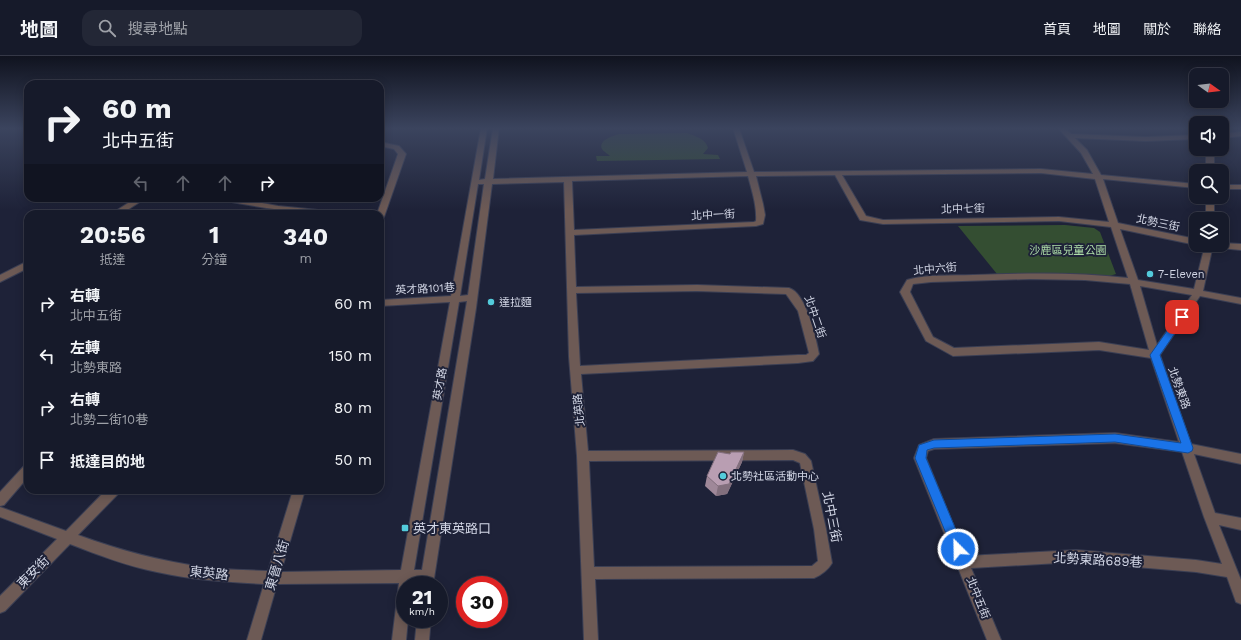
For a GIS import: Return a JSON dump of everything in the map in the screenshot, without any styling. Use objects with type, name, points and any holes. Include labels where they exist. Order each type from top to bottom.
[{"type":"street","points":[[382,210],[402,155]]},
{"type":"street","name":"英才路","points":[[406,576],[479,155]]},
{"type":"street","name":"英才路","points":[[428,576],[472,298],[492,155]]},
{"type":"street","name":"北中一街","points":[[569,233],[756,224],[760,222],[761,215],[745,155]]},
{"type":"street","name":"北勢東路","points":[[1086,155],[1098,176],[1134,282],[1155,355],[1188,448],[1210,517],[1241,597]]},
{"type":"street","points":[[475,182],[751,174],[1041,171],[1189,185]]},
{"type":"street","name":"北中七街","points":[[837,173],[863,218],[871,220],[883,222],[1059,219],[1115,225]]},
{"type":"street","name":"北英路","points":[[568,180],[575,370],[583,456],[591,640]]},
{"type":"street","points":[[1229,187],[1241,187]]},
{"type":"street","points":[[122,210],[135,202]]},
{"type":"street","points":[[244,202],[298,210]]},
{"type":"street","name":"北勢三街","points":[[1115,225],[1189,241]]},
{"type":"street","points":[[1229,246],[1241,247]]},
{"type":"street","points":[[1155,355],[1198,293],[1207,252]]},
{"type":"street","points":[[0,279],[24,266]]},
{"type":"street","name":"北中六街","points":[[1134,282],[1063,276],[931,279],[910,282],[905,292],[929,339],[953,352],[1099,346],[1155,355]]},
{"type":"street","points":[[1134,282],[1241,301]]},
{"type":"street","name":"北中二街","points":[[572,290],[697,288],[789,290],[796,296],[811,338],[814,354],[809,358],[798,359],[575,370]]},
{"type":"street","name":"英才路101巷","points":[[384,303],[472,298]]},
{"type":"street","name":"北中五街","points":[[994,640],[920,458],[923,448],[934,444],[1115,438],[1188,448]]},
{"type":"street","points":[[1188,448],[1241,459]]},
{"type":"street","name":"北中三街","points":[[583,456],[738,454],[793,455],[801,457],[805,461],[820,529],[825,563],[814,572],[588,573]]},
{"type":"street","points":[[0,501],[24,474]]},
{"type":"street","name":"東安街","points":[[0,606],[110,494]]},
{"type":"street","name":"東晉八街","points":[[254,640],[274,578],[298,494]]},
{"type":"street","name":"東英路","points":[[0,512],[66,538],[107,552],[157,566],[205,574],[274,578],[396,577]]},
{"type":"street","points":[[1210,517],[1241,524]]},
{"type":"street","name":"北勢東路689巷","points":[[963,562],[1076,556],[1196,566],[1232,572]]},
{"type":"street","name":"英才路","points":[[399,640],[400,628]]},
{"type":"street","points":[[422,640],[423,628]]},
{"type":"green space","points":[[609,155],[718,155],[720,159],[597,161],[596,156],[610,156]]},
{"type":"green space","name":"沙鹿區兒童公園","points":[[1065,225],[1094,228],[1100,232],[1116,274],[1106,277],[1062,274],[997,274],[958,226]]},
{"type":"building","name":"北勢社區活動中心","points":[[718,452],[730,454],[731,452],[744,452],[729,484],[718,486],[707,476]]},
{"type":"place","name":"7-Eleven","points":[[1150,274]]},
{"type":"place","name":"達拉麵","points":[[491,302]]},
{"type":"place","name":"北勢社區活動中心","points":[[723,476]]},
{"type":"place","name":"英才東英路口","points":[[405,528]]},
{"type":"route","points":[[958,549],[920,458],[923,448],[934,444],[1115,438],[1188,448],[1155,355],[1182,317]]}]
